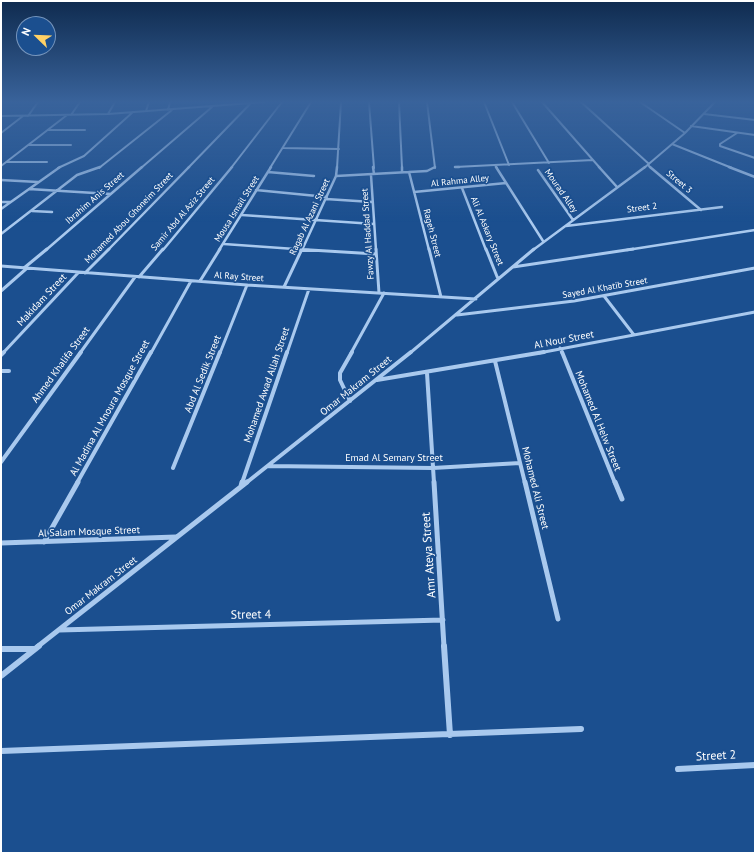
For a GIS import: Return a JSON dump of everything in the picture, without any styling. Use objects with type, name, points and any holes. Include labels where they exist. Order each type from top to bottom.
[{"type":"street","points":[[1,166],[32,142]]},
{"type":"street","points":[[1,209],[62,165],[84,156],[100,142]]},
{"type":"street","points":[[1,234],[80,173],[97,169],[131,142]]},
{"type":"street","name":"Ibrahim Anis Street","points":[[1,291],[25,268],[172,142]]},
{"type":"street","name":"Mohamed Abou Ghoneim Street","points":[[85,273],[213,142]]},
{"type":"street","name":"Samir Abd Al Aziz Street","points":[[137,277],[217,186],[251,142]]},
{"type":"street","name":"Mousa Ismail Street","points":[[200,282],[287,142]]},
{"type":"street","name":"Ragab Al Azani Street","points":[[284,287],[336,176],[339,142]]},
{"type":"street","name":"Fawzy Al Haddad Street","points":[[371,142],[372,202],[379,293]]},
{"type":"street","points":[[401,142],[402,172]]},
{"type":"street","points":[[336,176],[432,170],[436,166],[433,142]]},
{"type":"street","points":[[500,142],[509,165]]},
{"type":"street","points":[[536,142],[549,163]]},
{"type":"street","points":[[577,142],[617,187]]},
{"type":"street","name":"Street 3","points":[[624,142],[701,210]]},
{"type":"street","name":"Omar Makram Street","points":[[1,676],[350,401],[476,299],[543,241],[648,164],[675,142]]},
{"type":"street","points":[[722,142],[719,144],[723,147],[755,158]]},
{"type":"street","points":[[672,144],[755,177]]},
{"type":"street","points":[[28,145],[71,145]]},
{"type":"street","points":[[283,148],[339,149]]},
{"type":"street","points":[[455,167],[593,160]]},
{"type":"street","points":[[6,162],[47,162]]},
{"type":"street","points":[[495,165],[543,241]]},
{"type":"street","name":"Mourad Alley","points":[[538,170],[573,220]]},
{"type":"street","points":[[268,172],[314,176]]},
{"type":"street","name":"Rageh Street","points":[[409,172],[441,297]]},
{"type":"street","points":[[1,180],[38,182]]},
{"type":"street","name":"Al Rahma Alley","points":[[414,192],[506,183]]},
{"type":"street","name":"Ali Al Askary Street","points":[[462,188],[498,280]]},
{"type":"street","points":[[28,189],[111,194]]},
{"type":"street","points":[[256,190],[372,202]]},
{"type":"street","points":[[1,202],[10,202]]},
{"type":"street","name":"Street 2","points":[[564,226],[722,207]]},
{"type":"street","points":[[31,211],[52,212]]},
{"type":"street","points":[[242,214],[374,224]]},
{"type":"street","points":[[513,267],[755,230]]},
{"type":"street","points":[[224,244],[376,254]]},
{"type":"street","name":"Al Ray Street","points":[[1,266],[200,282],[476,299]]},
{"type":"street","name":"Sayed Al Khatib Street","points":[[456,315],[548,305],[755,268]]},
{"type":"street","name":"Makidam Street","points":[[1,355],[78,273]]},
{"type":"street","name":"Ahmed Khalifa Street","points":[[1,462],[137,277]]},
{"type":"street","name":"Al Madina Al Mnoura Mosque Street","points":[[44,542],[191,281]]},
{"type":"street","name":"Abd Al Sedik Street","points":[[173,468],[247,285]]},
{"type":"street","name":"Mohamed Awad Allah Street","points":[[241,487],[309,288]]},
{"type":"street","points":[[350,401],[340,380],[340,373],[384,293]]},
{"type":"street","points":[[604,296],[634,335]]},
{"type":"street","name":"Al Nour Street","points":[[376,380],[495,362],[560,348],[755,312]]},
{"type":"street","name":"Mohamed Al Helw Street","points":[[560,348],[622,499]]},
{"type":"street","name":"Mohamed Ali Street","points":[[495,362],[558,619]]},
{"type":"street","points":[[1,371],[9,371]]},
{"type":"street","name":"Amr Ateya Street","points":[[427,373],[450,736]]},
{"type":"street","name":"Emad Al Semary Street","points":[[267,466],[433,468],[520,463]]},
{"type":"street","name":"Al Salam Mosque Street","points":[[1,543],[177,537]]},
{"type":"street","name":"Street 4","points":[[59,630],[443,620]]},
{"type":"street","points":[[1,649],[35,649]]},
{"type":"street","points":[[1,751],[450,736],[582,729]]},
{"type":"street","name":"Street 2","points":[[678,769],[755,764]]}]
